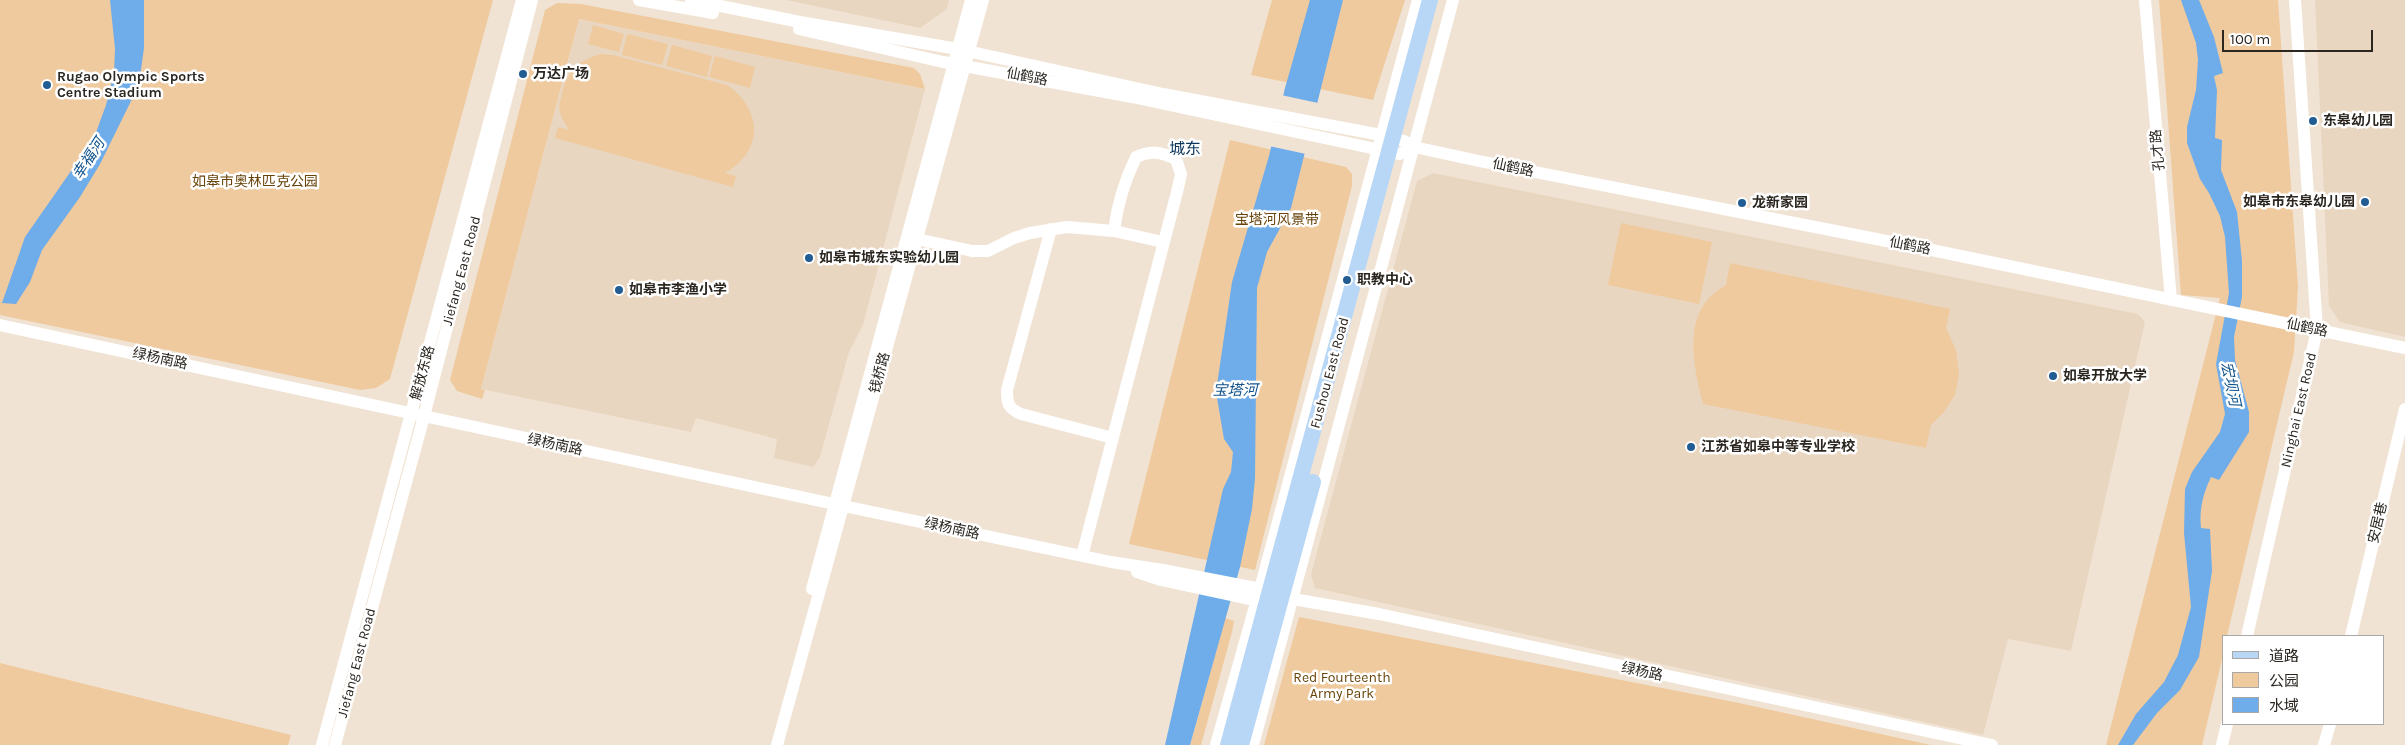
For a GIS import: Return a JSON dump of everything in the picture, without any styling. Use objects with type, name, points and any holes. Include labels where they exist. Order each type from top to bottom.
[{"type":"main road","name":"Fushou East Road","points":[[1228,745],[1267,596],[1394,145],[1430,0]]},
{"type":"main road","name":"Fushou East Road","points":[[1394,145],[1440,0]]},
{"type":"main road","name":"Fushou East Road","points":[[1241,745],[1267,596]]},
{"type":"street","name":"解放东路","points":[[322,745],[418,415],[522,0]]},
{"type":"street","name":"Jiefang East Road","points":[[335,745],[418,415],[532,0]]},
{"type":"street","name":"仙鹤路","points":[[639,0],[802,30],[1247,123],[1352,137],[1394,145],[2405,348]]},
{"type":"street","name":"仙鹤路","points":[[691,0],[800,22],[964,50],[1163,94],[1250,109],[1352,137]]},
{"type":"street","name":"钱桥路","points":[[964,50],[971,0]]},
{"type":"street","name":"钱桥路","points":[[777,745],[839,506],[960,64],[983,0]]},
{"type":"street","points":[[1216,745],[1267,596],[1394,145],[1418,0]]},
{"type":"street","points":[[1394,145],[1454,0]]},
{"type":"street","name":"孔才路","points":[[2144,0],[2171,300]]},
{"type":"street","name":"Ninghai East Road","points":[[2247,635],[2317,330],[2295,0]]},
{"type":"street","name":"钱桥路","points":[[770,745],[917,239],[960,64]]},
{"type":"street","points":[[1082,556],[1181,174],[1176,160],[1163,153],[1148,152],[1136,156],[1128,174],[1116,214],[1114,231]]},
{"type":"street","points":[[917,239],[972,251],[988,251],[1014,238],[1067,227],[1114,231],[1163,242]]},
{"type":"street","points":[[1051,229],[1008,390],[1007,402],[1011,409],[1021,414],[1113,438]]},
{"type":"street","name":"绿杨南路","points":[[0,325],[839,506],[1267,596]]},
{"type":"street","name":"安居巷","points":[[2350,635],[2405,409]]},
{"type":"street","points":[[1253,745],[1267,596]]},
{"type":"street","name":"绿杨路","points":[[1267,596],[1370,612],[1992,745]]},
{"type":"street","points":[[2222,745],[2227,725]]},
{"type":"street","points":[[2324,745],[2330,725]]},
{"type":"shaded area","points":[[786,0],[949,0],[947,9],[920,28]]},
{"type":"shaded area","name":"如皋市东皋幼儿园","points":[[2315,0],[2405,0],[2405,337],[2340,322],[2329,306]]},
{"type":"shaded area","name":"如皋市李渔小学","points":[[579,19],[925,89],[863,325],[849,352],[820,457],[813,467],[774,458],[777,439],[696,418],[691,432],[481,389]]},
{"type":"shaded area","name":"江苏省如皋中等专业学校","points":[[1433,173],[2138,314],[2145,322],[2071,651],[2008,639],[1983,735],[1315,588],[1311,574],[1417,181]]},
{"type":"green space","name":"如皋市奥林匹克公园","points":[[0,0],[493,0],[390,379],[376,388],[360,390],[0,315]]},
{"type":"green space","points":[[1272,0],[1405,0],[1373,100],[1251,75]]},
{"type":"green space","points":[[2159,0],[2278,0],[2298,287],[2294,352],[2227,635],[2222,635],[2222,660],[2202,745],[2106,745],[2220,298],[2181,295]]},
{"type":"green space","points":[[557,3],[581,4],[914,68],[920,74],[925,89],[579,19],[481,389],[485,390],[482,399],[457,391],[450,380],[545,10]]},
{"type":"green space","points":[[593,25],[624,34],[619,52],[588,44]]},
{"type":"green space","points":[[627,34],[668,44],[662,65],[622,55]]},
{"type":"green space","points":[[672,45],[712,56],[707,77],[666,66]]},
{"type":"green space","points":[[601,54],[613,55],[727,85],[739,95],[747,106],[754,130],[752,142],[747,153],[738,164],[725,173],[736,176],[733,187],[555,138],[558,127],[569,130],[559,110],[567,78],[580,63]]},
{"type":"green space","points":[[715,56],[755,67],[750,88],[709,77]]},
{"type":"green space","name":"宝塔河风景带","points":[[1230,140],[1346,167],[1352,174],[1352,186],[1255,570],[1129,544]]},
{"type":"green space","points":[[1621,223],[1712,242],[1699,304],[1608,285]]},
{"type":"green space","points":[[1730,263],[1950,309],[1946,328],[1956,350],[1959,374],[1955,395],[1944,412],[1931,425],[1926,448],[1703,404],[1695,364],[1694,336],[1696,323],[1708,299],[1726,285]]},
{"type":"green space","name":"Red Fourteenth Army Park","points":[[1299,617],[1739,703],[1931,745],[1264,745]]},
{"type":"green space","points":[[1225,618],[1234,621],[1232,632],[1201,745],[1190,745]]},
{"type":"green space","points":[[0,663],[291,735],[288,745],[0,745]]},
{"type":"water","name":"幸福河","points":[[110,0],[144,0],[144,48],[140,77],[131,101],[100,164],[80,197],[42,250],[30,282],[16,304],[2,303],[25,237],[94,138],[106,105],[114,73],[115,49]]},
{"type":"water","name":"宝塔河","points":[[1310,0],[1343,0],[1291,208],[1267,252],[1257,288],[1255,478],[1252,509],[1240,567],[1190,745],[1165,745],[1223,489],[1231,472],[1233,452],[1224,439],[1216,392],[1232,282],[1269,156],[1285,88]]},
{"type":"water","name":"宏坝河","points":[[2181,0],[2199,0],[2214,37],[2223,73],[2214,76],[2217,90],[2215,138],[2222,140],[2221,170],[2237,212],[2242,261],[2242,297],[2234,337],[2235,360],[2249,412],[2249,432],[2219,480],[2211,477],[2202,502],[2201,528],[2210,529],[2212,571],[2199,657],[2180,690],[2157,713],[2133,745],[2118,745],[2136,714],[2164,682],[2178,655],[2191,607],[2184,533],[2185,489],[2192,472],[2220,432],[2225,414],[2216,364],[2229,293],[2225,237],[2220,216],[2200,179],[2187,143],[2187,127],[2196,90],[2198,60],[2196,43]]},
{"type":"pier","points":[[1281,95],[1318,103],[1306,154],[1269,146]]},
{"type":"place","name":"万达广场","points":[[523,74]]},
{"type":"place","name":"Rugao Olympic Sports Centre Stadium","points":[[47,85]]},
{"type":"place","name":"东皋幼儿园","points":[[2313,121]]},
{"type":"place","name":"如皋市东皋幼儿园","points":[[2365,202]]},
{"type":"place","name":"龙新家园","points":[[1742,203]]},
{"type":"place","name":"如皋市城东实验幼儿园","points":[[809,258]]},
{"type":"place","name":"职教中心","points":[[1347,280]]},
{"type":"place","name":"如皋市李渔小学","points":[[619,290]]},
{"type":"place","name":"如皋开放大学","points":[[2053,376]]},
{"type":"place","name":"江苏省如皋中等专业学校","points":[[1691,447]]},
{"type":"district","name":"城东","points":[[1185,149]]}]
